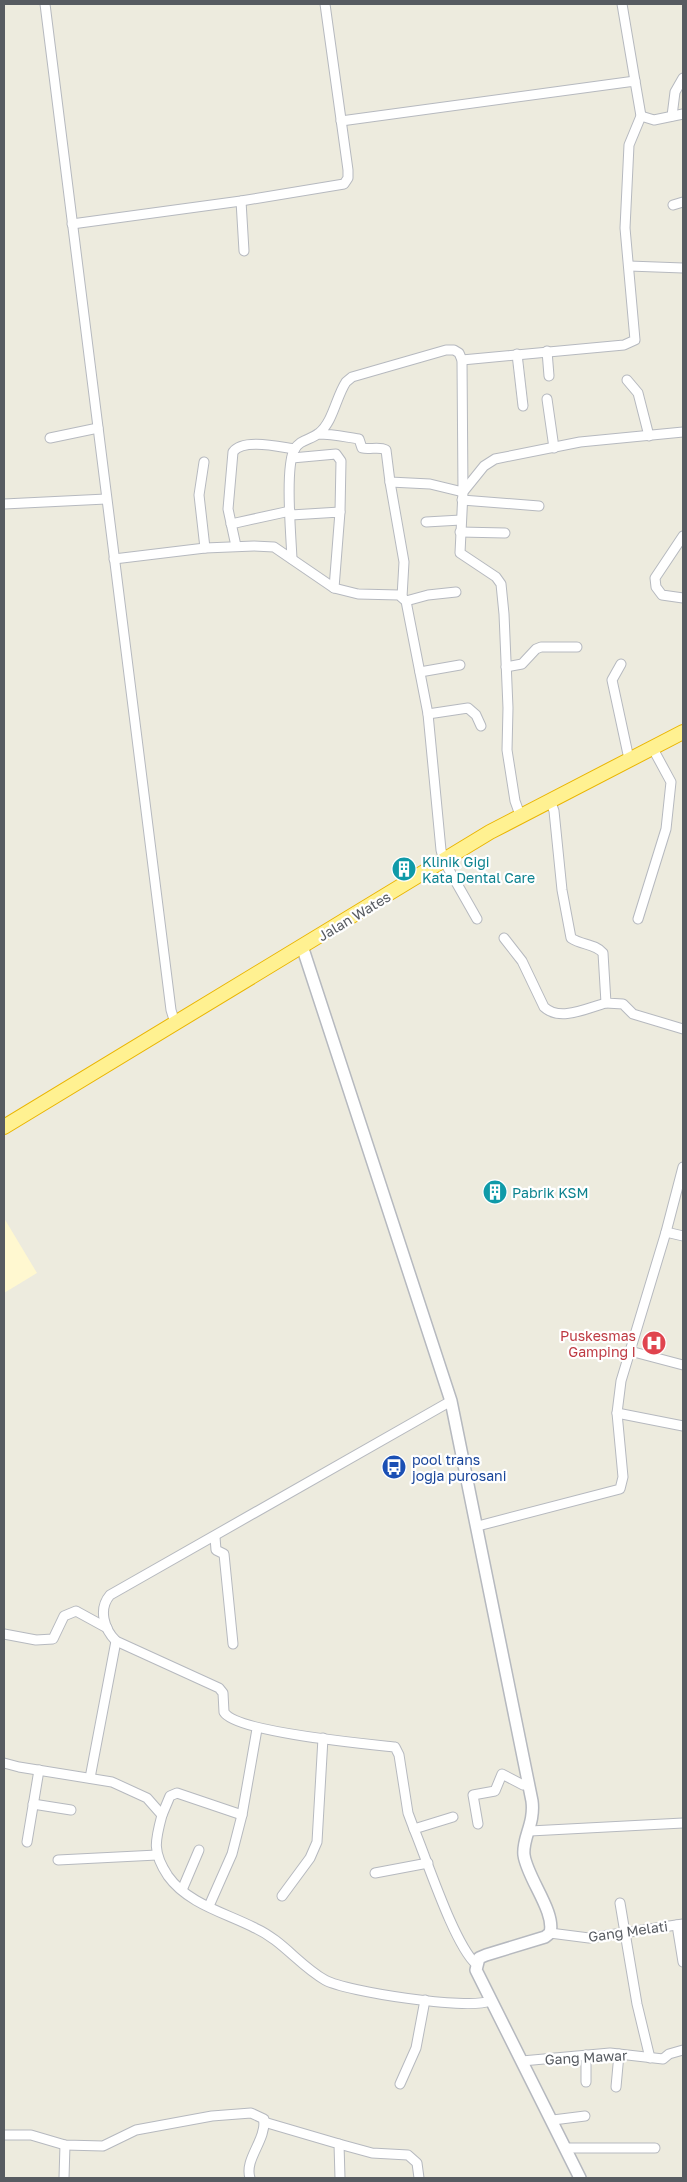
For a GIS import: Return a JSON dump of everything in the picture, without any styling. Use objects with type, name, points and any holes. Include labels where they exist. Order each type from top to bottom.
[{"type":"highway","name":"Jalan Wates","points":[[4,1127],[520,815],[683,732]]},
{"type":"street","points":[[44,4],[171,1010],[175,1023]]},
{"type":"street","points":[[72,224],[241,201],[344,184],[348,178],[348,170],[325,4]]},
{"type":"street","points":[[462,360],[633,343],[636,338],[625,228],[629,145],[641,116],[622,4]]},
{"type":"street","points":[[672,116],[675,92],[683,78]]},
{"type":"street","points":[[341,121],[636,81]]},
{"type":"street","points":[[641,116],[654,120],[683,114]]},
{"type":"street","points":[[241,201],[244,251]]},
{"type":"street","points":[[673,205],[683,202]]},
{"type":"street","points":[[629,266],[683,268]]},
{"type":"street","points":[[318,434],[325,426],[342,388],[352,377],[446,350],[454,350],[460,353],[462,360],[463,496],[460,553],[496,577],[501,584],[506,667],[507,750],[515,801],[520,815]]},
{"type":"street","points":[[547,351],[550,376]]},
{"type":"street","points":[[517,354],[523,406]]},
{"type":"street","points":[[627,380],[638,393],[649,436]]},
{"type":"street","points":[[547,399],[554,448]]},
{"type":"street","points":[[50,438],[98,428]]},
{"type":"street","points":[[463,496],[488,462],[580,442],[683,432]]},
{"type":"street","points":[[292,558],[290,513],[294,454],[303,440],[318,434],[340,434],[346,438],[359,439],[362,448],[383,448],[386,450],[404,562],[404,599],[428,714],[439,841],[444,861],[477,919]]},
{"type":"street","points":[[236,546],[231,524],[228,494],[235,449],[262,445],[294,454],[336,454],[340,457],[340,512],[334,588]]},
{"type":"street","points":[[204,462],[199,495],[205,548]]},
{"type":"street","points":[[390,482],[430,484],[463,496],[539,506]]},
{"type":"street","points":[[4,504],[106,498]]},
{"type":"street","points":[[231,524],[290,513],[340,512]]},
{"type":"street","points":[[426,522],[461,520]]},
{"type":"street","points":[[460,532],[505,533]]},
{"type":"street","points":[[683,536],[675,545],[655,583],[662,595],[683,598]]},
{"type":"street","points":[[114,559],[205,548],[236,546],[274,547],[334,588],[358,594],[395,594],[404,599],[456,592]]},
{"type":"street","points":[[506,667],[522,664],[536,649],[541,647],[577,647]]},
{"type":"street","points":[[621,664],[612,680],[630,759]]},
{"type":"street","points":[[420,672],[460,665]]},
{"type":"street","points":[[428,714],[468,708],[476,715],[481,726]]},
{"type":"street","points":[[638,919],[666,829],[671,782],[652,747]]},
{"type":"street","points":[[550,800],[554,811],[562,890],[571,938],[585,946],[596,946],[603,953],[606,1003]]},
{"type":"street","points":[[504,938],[522,961],[544,1007],[550,1012],[563,1014],[606,1003],[624,1004],[633,1014],[683,1029]]},
{"type":"street","points":[[302,946],[451,1401],[478,1526],[534,1811],[524,1854],[530,1874],[550,1920],[550,1933],[545,1937],[486,1955],[479,1958],[476,1964]]},
{"type":"street","points":[[478,1526],[620,1489],[622,1477],[617,1413],[621,1381],[666,1232],[683,1167]]},
{"type":"street","points":[[666,1232],[683,1236]]},
{"type":"street","points":[[630,1352],[683,1364]]},
{"type":"street","points":[[451,1401],[289,1493],[215,1538],[110,1595],[103,1608],[107,1628],[116,1642],[219,1688],[224,1692],[225,1716],[258,1729],[397,1749],[408,1813],[428,1864],[463,1945],[476,1964],[478,1978],[553,2120],[580,2178]]},
{"type":"street","points":[[617,1413],[683,1426]]},
{"type":"street","points":[[215,1538],[215,1548],[224,1554],[233,1644]]},
{"type":"street","points":[[4,1634],[36,1640],[53,1639],[64,1616],[76,1611],[107,1628]]},
{"type":"street","points":[[90,1778],[116,1642]]},
{"type":"street","points":[[209,1906],[232,1854],[242,1815],[258,1729]]},
{"type":"street","points":[[282,1896],[310,1858],[317,1842],[323,1738]]},
{"type":"street","points":[[4,1763],[112,1782],[131,1789],[147,1798],[162,1815]]},
{"type":"street","points":[[27,1842],[39,1770]]},
{"type":"street","points":[[478,1824],[472,1795],[495,1791],[502,1774],[523,1785],[528,1781]]},
{"type":"street","points":[[242,1815],[177,1793],[170,1796],[155,1840],[157,1855],[169,1877],[182,1890],[209,1906],[258,1929],[311,1971],[328,1981],[425,2000],[478,2005],[490,2001]]},
{"type":"street","points":[[33,1804],[71,1810]]},
{"type":"street","points":[[414,1829],[453,1817]]},
{"type":"street","points":[[530,1831],[683,1823]]},
{"type":"street","points":[[182,1890],[199,1850]]},
{"type":"street","points":[[58,1860],[157,1855]]},
{"type":"street","points":[[376,1873],[428,1864]]},
{"type":"street","points":[[620,1903],[636,2004],[650,2058]]},
{"type":"street","points":[[680,1924],[683,1962]]},
{"type":"street","name":"Gang Melati","points":[[550,1933],[589,1938],[680,1924]]},
{"type":"street","points":[[400,2084],[416,2048],[425,2000]]},
{"type":"street","name":"Gang Mawar","points":[[522,2061],[619,2054],[663,2060],[669,2054],[683,2050]]},
{"type":"street","points":[[616,2087],[619,2054]]},
{"type":"street","points":[[586,2055],[586,2082]]},
{"type":"street","points":[[4,2135],[31,2135],[65,2144],[103,2146],[136,2130],[212,2116],[250,2112],[259,2115],[264,2122],[265,2129],[249,2166],[250,2178]]},
{"type":"street","points":[[553,2120],[585,2116]]},
{"type":"street","points":[[264,2122],[372,2153],[408,2155],[416,2163],[419,2178]]},
{"type":"street","points":[[64,2178],[65,2144]]},
{"type":"street","points":[[338,2144],[340,2178]]},
{"type":"street","points":[[565,2148],[655,2148]]},
{"type":"shaded area","points":[[4,1218],[37,1273],[4,1293]]},
{"type":"place","name":"Klinik Gigi Kata Dental Care","points":[[404,869]]},
{"type":"place","name":"Pabrik KSM","points":[[495,1192]]},
{"type":"place","name":"Puskesmas Gamping I","points":[[654,1343]]},
{"type":"place","name":"pool trans jogja purosani","points":[[394,1467]]}]
